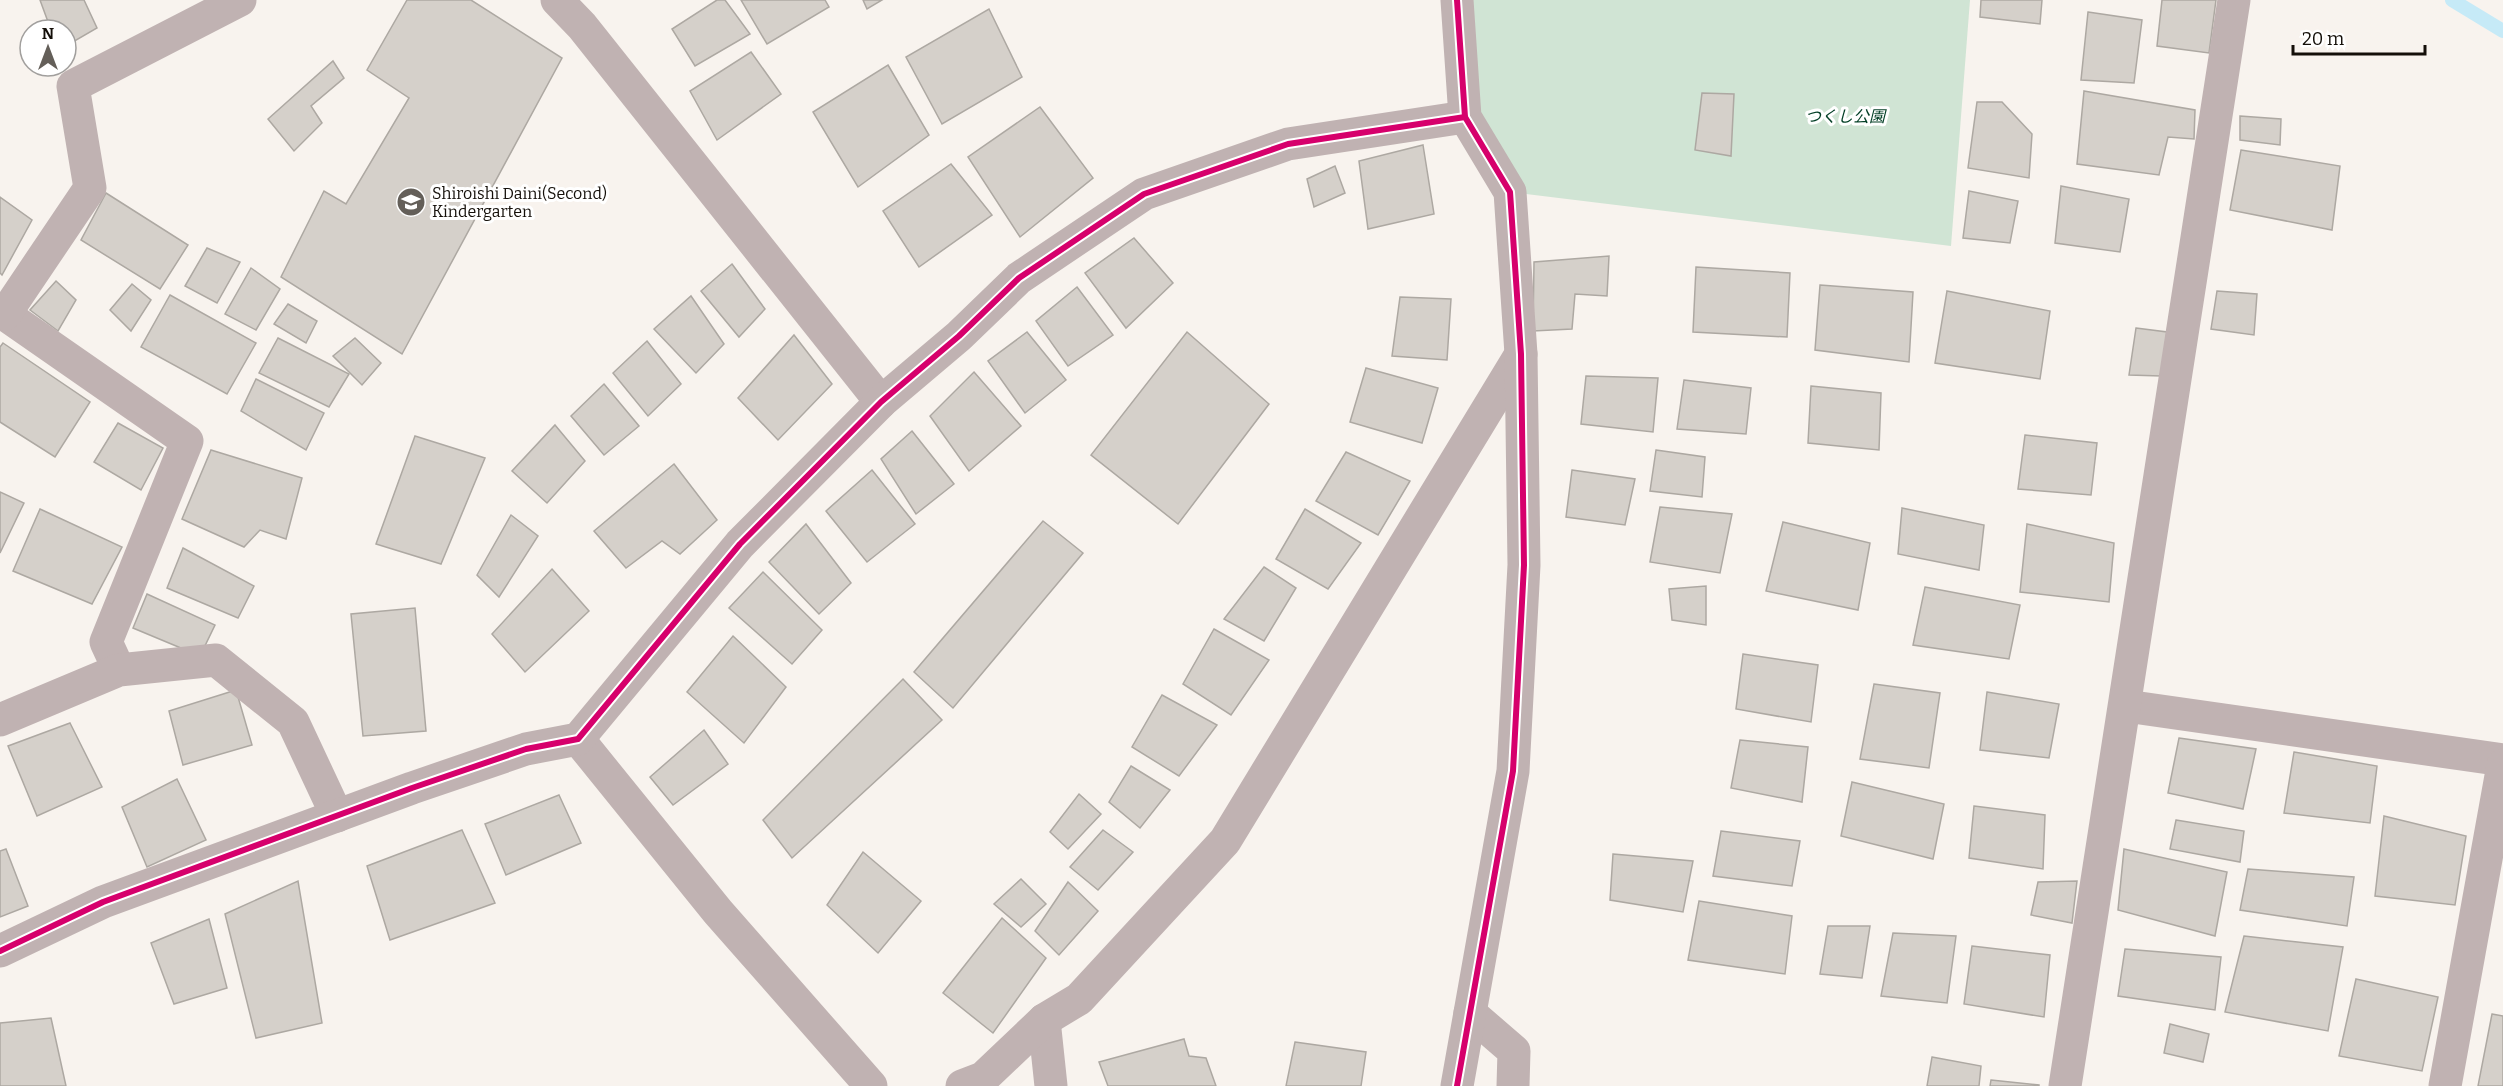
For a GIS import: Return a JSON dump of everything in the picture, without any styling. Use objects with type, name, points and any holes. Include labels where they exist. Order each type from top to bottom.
[{"type":"street","points":[[120,670],[106,642],[187,441],[2,312],[90,188],[73,86],[240,0]]},
{"type":"street","points":[[557,0],[582,26],[881,402]]},
{"type":"street","points":[[1457,0],[1465,117],[1510,192],[1521,354],[1524,565],[1513,771],[1457,1086]]},
{"type":"street","points":[[2065,1086],[2235,0]]},
{"type":"street","points":[[0,951],[103,902],[526,749],[578,738],[740,544],[881,402],[959,336],[1019,278],[1144,194],[1288,144],[1465,117]]},
{"type":"street","points":[[962,1086],[983,1078],[1044,1020],[1079,999],[1225,841],[1521,354]]},
{"type":"street","points":[[0,720],[120,670],[216,660],[294,722],[337,816]]},
{"type":"street","points":[[2126,706],[2503,760]]},
{"type":"street","points":[[578,738],[718,912],[871,1086]]},
{"type":"street","points":[[2445,1086],[2503,765]]},
{"type":"street","points":[[1470,1013],[1514,1051],[1513,1086]]},
{"type":"street","points":[[1044,1020],[1051,1086]]},
{"type":"green space","name":"つくし公園","points":[[1457,0],[1970,0],[1951,246],[1510,192],[1465,117]]},
{"type":"building","points":[[40,0],[84,0],[97,28],[78,39],[78,18],[47,18]]},
{"type":"building","points":[[407,0],[471,0],[562,58],[402,354],[281,277],[324,191],[346,204],[409,98],[367,70]]},
{"type":"building","points":[[717,0],[725,0],[750,34],[695,66],[672,29]]},
{"type":"building","points":[[741,0],[825,0],[829,7],[767,44]]},
{"type":"building","points":[[863,0],[882,0],[867,9]]},
{"type":"building","points":[[1981,0],[2042,0],[2040,24],[1980,17]]},
{"type":"building","points":[[2162,0],[2216,0],[2209,53],[2157,46]]},
{"type":"building","points":[[989,9],[1022,77],[942,124],[906,57]]},
{"type":"building","points":[[2088,12],[2142,20],[2134,83],[2081,80]]},
{"type":"building","points":[[751,52],[781,94],[717,140],[690,91]]},
{"type":"building","points":[[333,61],[344,78],[311,106],[322,123],[294,151],[268,119]]},
{"type":"building","points":[[888,65],[929,135],[858,187],[813,112]]},
{"type":"building","points":[[2084,91],[2195,110],[2194,139],[2168,137],[2159,175],[2077,164]]},
{"type":"building","points":[[1702,93],[1734,94],[1731,156],[1695,150]]},
{"type":"building","points":[[1977,102],[2002,102],[2032,134],[2029,178],[1968,168]]},
{"type":"building","points":[[1040,107],[1093,178],[1020,237],[968,157]]},
{"type":"building","points":[[2240,116],[2281,119],[2280,145],[2240,140]]},
{"type":"building","points":[[1423,145],[1434,214],[1368,229],[1359,161]]},
{"type":"building","points":[[2241,150],[2340,166],[2332,230],[2230,210]]},
{"type":"building","points":[[951,164],[992,215],[919,267],[883,211]]},
{"type":"building","points":[[1335,166],[1345,193],[1314,207],[1307,179]]},
{"type":"building","points":[[2061,186],[2129,199],[2120,252],[2055,243]]},
{"type":"building","points":[[1969,191],[2018,201],[2010,243],[1963,238]]},
{"type":"building","points":[[106,193],[188,245],[160,289],[81,240]]},
{"type":"building","points":[[0,197],[32,220],[2,275],[0,273]]},
{"type":"building","points":[[1134,238],[1173,283],[1126,328],[1085,273]]},
{"type":"building","points":[[207,248],[240,262],[217,303],[185,286]]},
{"type":"building","points":[[1609,256],[1607,296],[1575,294],[1572,329],[1533,331],[1534,262]]},
{"type":"building","points":[[732,264],[765,309],[739,337],[701,291]]},
{"type":"building","points":[[1696,267],[1790,273],[1787,337],[1693,332]]},
{"type":"building","points":[[251,268],[280,289],[256,330],[225,314]]},
{"type":"building","points":[[56,281],[76,300],[58,331],[30,310]]},
{"type":"building","points":[[132,284],[151,300],[131,331],[110,310]]},
{"type":"building","points":[[1820,285],[1913,292],[1909,362],[1815,350]]},
{"type":"building","points":[[1077,287],[1113,335],[1068,366],[1036,321]]},
{"type":"building","points":[[1947,291],[2050,311],[2040,379],[1935,363]]},
{"type":"building","points":[[2217,291],[2257,294],[2254,335],[2211,329]]},
{"type":"building","points":[[170,295],[256,343],[227,394],[141,347]]},
{"type":"building","points":[[691,296],[724,344],[696,373],[654,329]]},
{"type":"building","points":[[1400,297],[1451,299],[1447,360],[1392,356]]},
{"type":"building","points":[[288,304],[317,321],[306,343],[274,324]]},
{"type":"building","points":[[2136,328],[2167,332],[2161,376],[2129,375]]},
{"type":"building","points":[[1027,332],[1066,380],[1025,413],[988,361]]},
{"type":"building","points":[[1187,332],[1269,404],[1178,524],[1091,455]]},
{"type":"building","points":[[794,335],[832,384],[778,440],[738,398]]},
{"type":"building","points":[[278,338],[349,374],[329,407],[259,373]]},
{"type":"building","points":[[355,338],[381,363],[362,385],[333,356]]},
{"type":"building","points":[[647,341],[681,384],[648,416],[613,373]]},
{"type":"building","points":[[3,343],[90,402],[55,457],[0,422],[0,347]]},
{"type":"building","points":[[1366,368],[1438,388],[1422,443],[1350,422]]},
{"type":"building","points":[[974,372],[1021,426],[969,471],[930,416]]},
{"type":"building","points":[[1586,376],[1658,378],[1653,432],[1581,424]]},
{"type":"building","points":[[256,379],[324,413],[306,450],[241,411]]},
{"type":"building","points":[[1684,380],[1751,388],[1746,434],[1677,429]]},
{"type":"building","points":[[604,384],[639,426],[604,455],[571,416]]},
{"type":"building","points":[[1811,386],[1881,393],[1879,450],[1808,443]]},
{"type":"building","points":[[118,423],[163,448],[141,490],[94,462]]},
{"type":"building","points":[[555,425],[585,461],[547,503],[512,471]]},
{"type":"building","points":[[912,431],[954,484],[916,514],[881,459]]},
{"type":"building","points":[[2025,435],[2097,443],[2091,495],[2018,489]]},
{"type":"building","points":[[415,436],[485,458],[441,564],[376,544]]},
{"type":"building","points":[[211,450],[302,478],[286,539],[260,530],[244,547],[182,519]]},
{"type":"building","points":[[1656,450],[1705,457],[1702,497],[1650,491]]},
{"type":"building","points":[[1346,452],[1410,481],[1378,535],[1316,501]]},
{"type":"building","points":[[674,464],[717,520],[680,554],[662,541],[626,568],[594,531]]},
{"type":"building","points":[[872,470],[915,524],[867,562],[826,511]]},
{"type":"building","points":[[1572,470],[1635,479],[1625,525],[1566,517]]},
{"type":"building","points":[[0,492],[24,503],[0,553]]},
{"type":"building","points":[[1660,507],[1732,514],[1720,573],[1650,562]]},
{"type":"building","points":[[1902,508],[1984,525],[1979,570],[1898,554]]},
{"type":"building","points":[[40,509],[122,547],[92,604],[13,571]]},
{"type":"building","points":[[1305,509],[1361,543],[1328,589],[1276,559]]},
{"type":"building","points":[[511,515],[538,536],[499,597],[477,575]]},
{"type":"building","points":[[1043,521],[1083,553],[953,708],[914,672]]},
{"type":"building","points":[[1783,522],[1870,543],[1858,610],[1766,591]]},
{"type":"building","points":[[806,524],[851,583],[819,614],[769,562]]},
{"type":"building","points":[[2027,524],[2114,543],[2109,602],[2020,592]]},
{"type":"building","points":[[183,548],[254,586],[238,618],[167,588]]},
{"type":"building","points":[[1264,567],[1296,588],[1264,641],[1224,619]]},
{"type":"building","points":[[552,569],[589,611],[525,672],[492,634]]},
{"type":"building","points":[[763,572],[822,630],[792,664],[729,608]]},
{"type":"building","points":[[1706,586],[1706,625],[1672,620],[1669,589]]},
{"type":"building","points":[[1925,587],[2020,605],[2009,659],[1913,645]]},
{"type":"building","points":[[147,594],[215,625],[200,656],[133,628]]},
{"type":"building","points":[[415,608],[426,731],[363,736],[351,614]]},
{"type":"building","points":[[1214,629],[1269,660],[1231,715],[1183,684]]},
{"type":"building","points":[[733,636],[786,687],[744,743],[687,692]]},
{"type":"building","points":[[1743,654],[1818,665],[1811,722],[1736,709]]},
{"type":"building","points":[[903,679],[942,720],[792,858],[763,820]]},
{"type":"building","points":[[1874,684],[1940,693],[1929,768],[1860,759]]},
{"type":"building","points":[[236,690],[252,745],[183,765],[169,711]]},
{"type":"building","points":[[1987,692],[2059,704],[2049,758],[1980,750]]},
{"type":"building","points":[[1162,695],[1217,725],[1179,776],[1132,747]]},
{"type":"building","points":[[70,723],[102,787],[37,816],[8,746]]},
{"type":"building","points":[[704,730],[728,764],[673,805],[650,777]]},
{"type":"building","points":[[2179,738],[2256,749],[2243,809],[2168,793]]},
{"type":"building","points":[[1740,740],[1808,747],[1802,802],[1731,788]]},
{"type":"building","points":[[2294,752],[2377,766],[2370,823],[2284,813]]},
{"type":"building","points":[[1131,766],[1170,790],[1140,828],[1109,802]]},
{"type":"building","points":[[177,779],[206,840],[147,867],[122,807]]},
{"type":"building","points":[[1852,782],[1944,804],[1933,859],[1841,836]]},
{"type":"building","points":[[1079,794],[1101,814],[1068,849],[1050,832]]},
{"type":"building","points":[[559,795],[581,843],[506,875],[485,824]]},
{"type":"building","points":[[1974,806],[2045,815],[2043,869],[1969,858]]},
{"type":"building","points":[[2384,816],[2466,836],[2455,905],[2375,896]]},
{"type":"building","points":[[2176,820],[2244,831],[2240,862],[2170,849]]},
{"type":"building","points":[[462,830],[495,903],[390,940],[367,866]]},
{"type":"building","points":[[1103,830],[1133,852],[1098,890],[1070,867]]},
{"type":"building","points":[[1721,831],[1800,841],[1792,886],[1713,876]]},
{"type":"building","points":[[6,849],[28,906],[0,917],[0,851]]},
{"type":"building","points":[[2124,849],[2227,872],[2215,936],[2118,910]]},
{"type":"building","points":[[863,852],[921,901],[878,953],[827,905]]},
{"type":"building","points":[[1613,854],[1693,861],[1683,912],[1610,900]]},
{"type":"building","points":[[2248,869],[2354,877],[2347,926],[2240,910]]},
{"type":"building","points":[[1021,879],[1046,904],[1021,927],[994,904]]},
{"type":"building","points":[[298,881],[322,1023],[256,1038],[225,914]]},
{"type":"building","points":[[2077,881],[2072,923],[2031,915],[2038,882]]},
{"type":"building","points":[[1068,882],[1098,911],[1059,955],[1035,931]]},
{"type":"building","points":[[1699,901],[1792,916],[1785,974],[1688,960]]},
{"type":"building","points":[[1002,918],[1046,958],[993,1033],[943,993]]},
{"type":"building","points":[[209,919],[227,988],[174,1004],[151,943]]},
{"type":"building","points":[[1828,926],[1870,926],[1862,978],[1820,974]]},
{"type":"building","points":[[1893,933],[1956,936],[1947,1003],[1881,996]]},
{"type":"building","points":[[2244,936],[2343,947],[2328,1031],[2225,1012]]},
{"type":"building","points":[[1972,946],[2050,955],[2044,1017],[1964,1004]]},
{"type":"building","points":[[2125,949],[2221,957],[2215,1010],[2118,996]]},
{"type":"building","points":[[2356,979],[2438,997],[2422,1071],[2339,1056]]},
{"type":"building","points":[[2492,1014],[2503,1016],[2503,1086],[2478,1086]]},
{"type":"building","points":[[51,1018],[66,1086],[0,1086],[0,1023]]},
{"type":"building","points":[[2170,1024],[2209,1034],[2203,1062],[2164,1053]]},
{"type":"building","points":[[1184,1039],[1189,1056],[1206,1058],[1216,1086],[1108,1086],[1099,1062]]},
{"type":"building","points":[[1295,1042],[1366,1052],[1361,1086],[1286,1086]]},
{"type":"building","points":[[1932,1057],[1981,1066],[1979,1086],[1927,1086]]},
{"type":"building","points":[[1991,1080],[2039,1085],[2039,1086],[1990,1086]]},
{"type":"waterway","points":[[2452,0],[2503,31]]},
{"type":"cycle path","points":[[1457,0],[1465,117],[1510,192],[1521,354],[1524,565],[1513,771],[1457,1086]]},
{"type":"cycle path","points":[[0,951],[103,902],[412,788],[526,749],[578,739],[740,544],[881,402],[959,336],[1019,278],[1144,194],[1288,144],[1465,117]]},
{"type":"place","name":"Shiroishi Daini(Second) Kindergarten","points":[[411,202]]}]
